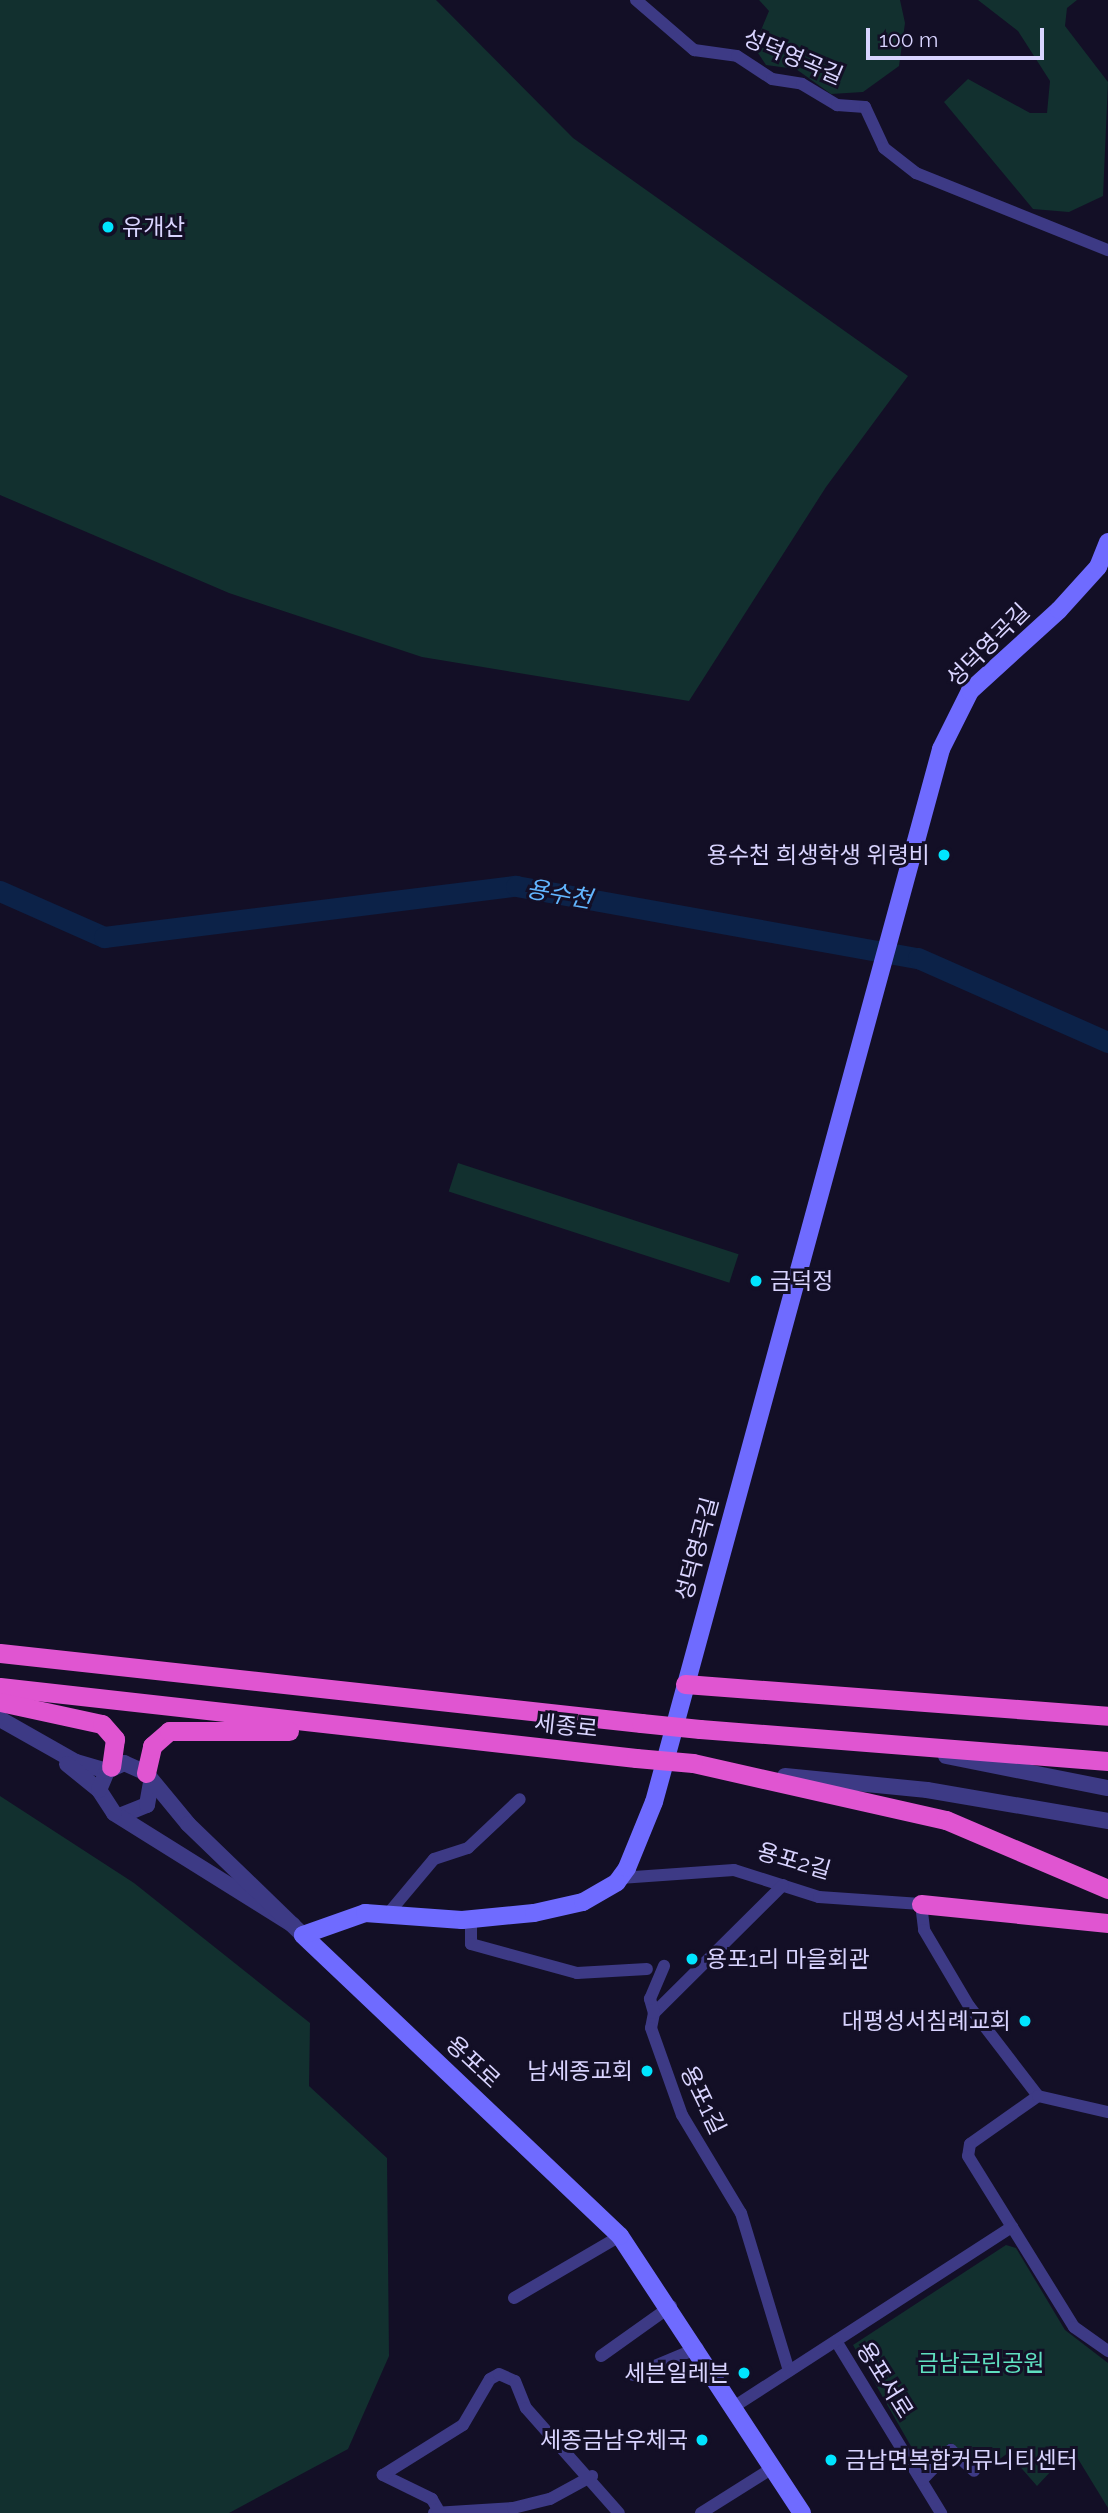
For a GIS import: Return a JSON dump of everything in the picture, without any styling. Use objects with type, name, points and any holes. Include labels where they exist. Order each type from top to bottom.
[{"type":"highway","name":"세종로","points":[[0,1653],[700,1729],[1108,1761]]},
{"type":"highway","points":[[685,1684],[1108,1716]]},
{"type":"highway","name":"세종로","points":[[0,1687],[693,1763],[946,1820],[1108,1889]]},
{"type":"highway","points":[[0,1702],[102,1724],[115,1739],[109,1769]]},
{"type":"highway","points":[[149,1778],[159,1737],[185,1727],[431,1735]]},
{"type":"highway","points":[[921,1904],[1108,1923]]},
{"type":"main road","name":"성덕영곡길","points":[[620,1878],[642,1840],[906,878],[954,714],[970,691],[1098,567],[1108,542]]},
{"type":"main road","name":"용포2길","points":[[298,1930],[365,1913],[471,1920],[583,1902],[620,1878]]},
{"type":"main road","name":"용포로","points":[[298,1930],[620,2236],[698,2347],[802,2513]]},
{"type":"street","name":"성덕영곡길","points":[[636,0],[694,50],[737,56],[772,79],[802,84],[837,105],[865,107],[884,148],[916,173],[1108,250]]},
{"type":"street","points":[[0,1719],[31,1732],[76,1762],[109,1769],[124,1763],[149,1778],[298,1930]]},
{"type":"street","points":[[31,1732],[99,1790],[104,1804],[298,1930]]},
{"type":"street","points":[[786,1735],[935,1754],[1108,1788]]},
{"type":"street","points":[[99,1790],[109,1769]]},
{"type":"street","points":[[727,1771],[927,1790],[1108,1821]]},
{"type":"street","points":[[122,1815],[147,1805],[149,1778]]},
{"type":"street","points":[[387,1915],[434,1859],[468,1848],[520,1799]]},
{"type":"street","name":"용포2길","points":[[620,1878],[734,1870],[819,1896],[921,1904]]},
{"type":"street","points":[[654,2013],[783,1885]]},
{"type":"street","points":[[921,1904],[924,1930],[969,2007],[1038,2096],[1108,2112]]},
{"type":"street","points":[[471,1920],[471,1944],[577,1973],[648,1969]]},
{"type":"street","name":"용포1길","points":[[664,1966],[650,2000],[654,2013],[651,2028],[663,2067],[682,2115],[741,2213],[789,2371]]},
{"type":"street","points":[[1038,2096],[970,2144],[968,2156],[1074,2327],[1108,2351]]},
{"type":"street","points":[[735,2406],[1012,2227]]},
{"type":"street","points":[[514,2298],[620,2236]]},
{"type":"street","points":[[601,2356],[671,2306]]},
{"type":"street","name":"용포서로","points":[[836,2341],[941,2513]]},
{"type":"street","points":[[633,2375],[698,2347]]},
{"type":"street","points":[[440,2513],[432,2499],[383,2475],[463,2425],[490,2379],[499,2374],[515,2381],[526,2408],[592,2476],[619,2513]]},
{"type":"street","points":[[922,2480],[951,2450],[974,2471]]},
{"type":"street","points":[[701,2513],[774,2467]]},
{"type":"street","points":[[434,2513],[513,2508],[550,2499],[592,2476]]},
{"type":"green space","points":[[0,0],[436,0],[573,138],[908,376],[826,487],[689,701],[422,657],[229,593],[0,495]]},
{"type":"green space","points":[[759,0],[900,0],[905,23],[899,66],[863,92],[831,94],[796,69],[766,65],[754,47],[769,11]]},
{"type":"green space","points":[[978,0],[1077,0],[1067,8],[1065,26],[1108,82],[1103,196],[1069,212],[1033,209],[944,102],[968,79],[1030,113],[1047,113],[1050,81],[1018,31]]},
{"type":"green space","points":[[458,1163],[739,1254],[729,1283],[449,1192]]},
{"type":"green space","points":[[0,1796],[134,1883],[310,2023],[309,2086],[387,2158],[389,2356],[348,2449],[229,2513],[0,2513]]},
{"type":"green space","name":"금남근린공원","points":[[1006,2245],[1016,2248],[1065,2330],[1108,2363],[1108,2508],[1072,2449],[1037,2486],[1008,2453],[982,2472],[951,2443],[924,2469],[853,2345]]},
{"type":"waterway","name":"용수천","points":[[0,891],[104,937],[516,886],[918,958],[1108,1042]]},
{"type":"place","name":"유개산","points":[[108,227]]},
{"type":"place","name":"용수천 희생학생 위령비","points":[[944,855]]},
{"type":"place","name":"금덕정","points":[[756,1281]]},
{"type":"place","name":"용포1리 마을회관","points":[[692,1959]]},
{"type":"place","name":"대평성서침례교회","points":[[1025,2021]]},
{"type":"place","name":"남세종교회","points":[[647,2071]]},
{"type":"place","name":"세븐일레븐","points":[[744,2373]]},
{"type":"place","name":"세종금남우체국","points":[[702,2440]]},
{"type":"place","name":"금남면복합커뮤니티센터","points":[[831,2460]]}]
